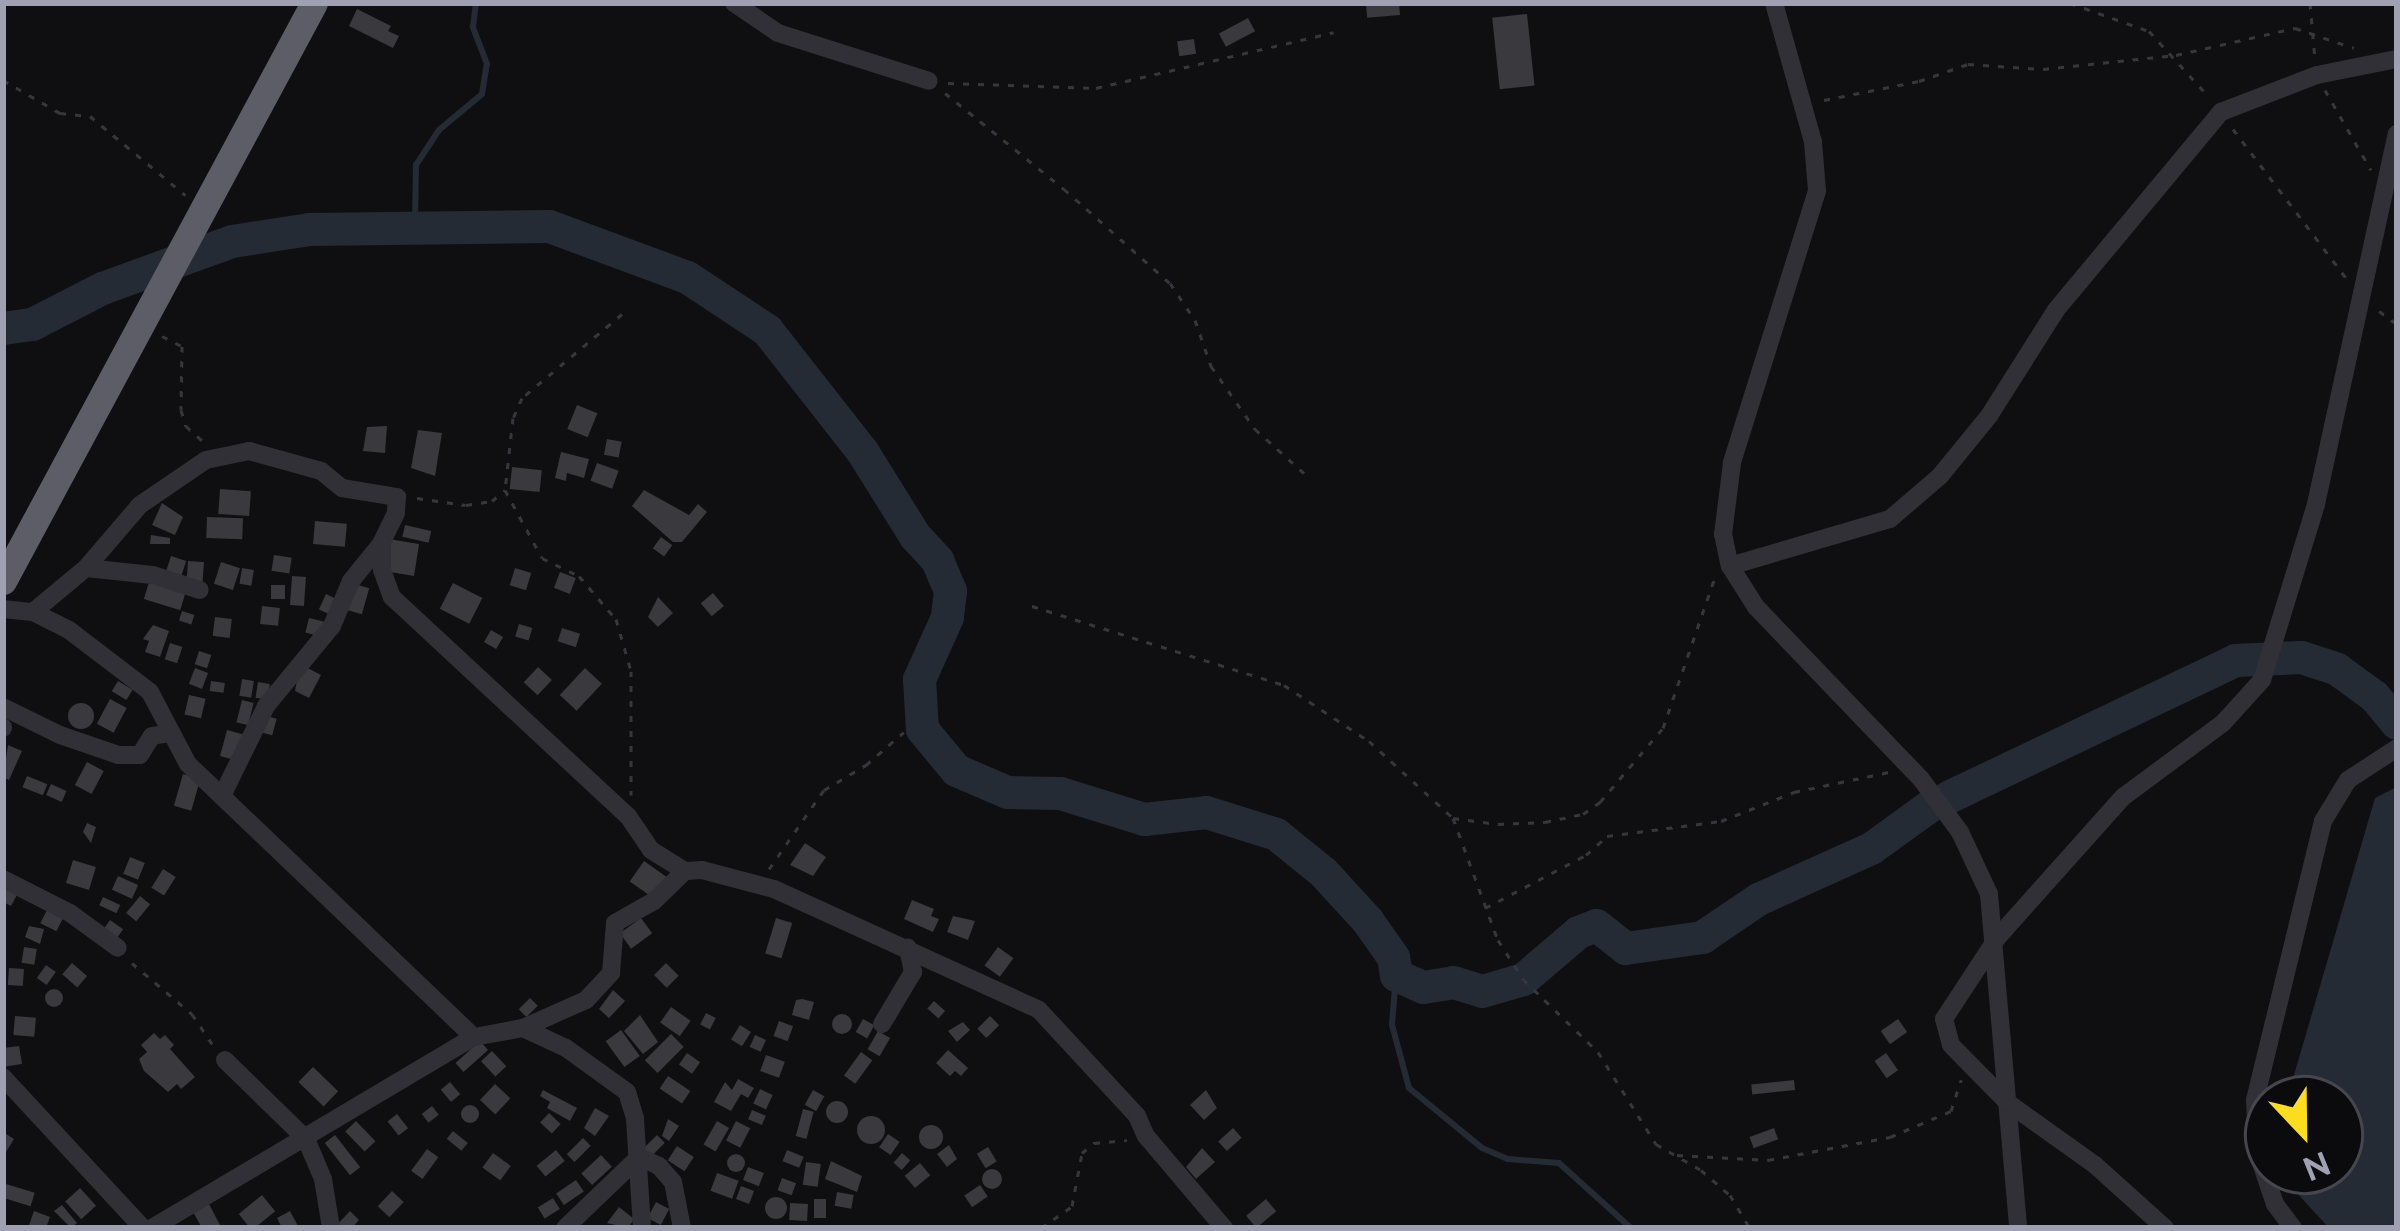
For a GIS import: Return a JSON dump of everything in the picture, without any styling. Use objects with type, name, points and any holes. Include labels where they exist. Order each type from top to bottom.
[{"type":"highway","points":[[3,581],[314,3]]},
{"type":"street","points":[[734,3],[778,33],[928,82]]},
{"type":"street","points":[[1774,3],[1817,170],[1813,214],[1723,502],[1728,556],[1778,632],[1909,769],[1960,832],[1989,894],[1997,938],[2018,1228]]},
{"type":"street","points":[[1728,556],[1890,520],[1940,476],[1989,416],[2095,259],[2221,112],[2317,76],[2397,59]]},
{"type":"street","points":[[2164,1228],[2095,1166],[2008,1102],[1959,1054],[1946,1034],[1944,1019],[1997,938],[2123,797],[2223,723],[2261,680],[2316,504],[2397,134]]},
{"type":"street","points":[[33,612],[86,568],[140,505],[170,481],[217,457],[249,451],[277,456],[321,472],[342,488],[397,497],[396,513],[382,542],[351,581],[332,626],[266,706],[223,796]]},
{"type":"street","points":[[382,542],[382,570],[392,597],[628,816],[651,850],[685,871],[702,870],[757,885],[908,948],[1049,1018],[1224,1228]]},
{"type":"street","points":[[86,568],[110,567],[200,590]]},
{"type":"street","points":[[3,609],[33,612],[69,630],[150,692],[188,764],[473,1037]]},
{"type":"street","points":[[3,707],[60,736],[118,755],[135,757],[152,736],[169,733]]},
{"type":"street","points":[[2293,1228],[2275,1204],[2257,1151],[2254,1100],[2323,821],[2348,780],[2397,748]]},
{"type":"street","points":[[152,1228],[473,1037],[523,1028],[568,1010],[603,985],[615,958],[615,923],[654,901],[685,871]]},
{"type":"street","points":[[3,878],[70,913],[118,948]]},
{"type":"street","points":[[882,1024],[913,972],[908,948]]},
{"type":"street","points":[[523,1028],[566,1048],[627,1091],[639,1157],[642,1228]]},
{"type":"street","points":[[225,1060],[306,1139],[323,1179],[331,1228]]},
{"type":"street","points":[[3,1077],[143,1228]]},
{"type":"street","points":[[565,1228],[639,1157]]},
{"type":"street","points":[[639,1157],[659,1166],[673,1181],[682,1228]]},
{"type":"path","points":[[2070,3],[2150,31],[2176,55],[2363,299],[2397,324]]},
{"type":"path","points":[[2311,3],[2317,76],[2372,172],[2386,183]]},
{"type":"path","points":[[1802,104],[1919,82],[1968,64],[2043,69],[2176,55],[2295,28],[2354,48]]},
{"type":"path","points":[[928,82],[1096,88],[1334,32]]},
{"type":"path","points":[[3,80],[60,113],[90,116],[167,185],[195,218]]},
{"type":"path","points":[[928,82],[1064,189],[1170,283],[1195,320],[1210,366],[1255,429],[1306,475]]},
{"type":"path","points":[[143,314],[182,346],[186,426],[217,457]]},
{"type":"path","points":[[622,314],[522,398],[513,418],[505,490],[542,558],[579,576],[616,619],[631,671],[628,816]]},
{"type":"path","points":[[397,497],[466,505],[492,501],[505,490]]},
{"type":"path","points":[[1453,818],[1498,824],[1545,822],[1583,814],[1600,802],[1663,728],[1728,556]]},
{"type":"path","points":[[1032,606],[1284,685],[1369,741],[1453,818],[1485,908],[1523,979],[1598,1052],[1656,1144],[1701,1170],[1730,1196],[1750,1228]]},
{"type":"path","points":[[757,885],[824,790],[904,732]]},
{"type":"path","points":[[1485,908],[1586,855],[1607,836],[1721,821],[1794,792],[1909,769]]},
{"type":"path","points":[[118,948],[149,983],[192,1014],[225,1060]]},
{"type":"path","points":[[1672,1155],[1768,1160],[1823,1152],[1930,1123],[1951,1111],[1959,1094],[1959,1054]]},
{"type":"path","points":[[1041,1228],[1072,1206],[1082,1153],[1094,1143],[1128,1140],[1143,1129]]},
{"type":"shaded area","points":[[2397,787],[2397,1228],[2329,1228],[2299,1195],[2364,1195],[2364,1075],[2294,1075],[2375,798]]},
{"type":"building","points":[[1399,3],[1400,15],[1367,18],[1366,6]]},
{"type":"building","points":[[357,9],[391,26],[388,31],[399,36],[393,48],[349,26]]},
{"type":"building","points":[[1527,14],[1535,86],[1500,89],[1492,18]]},
{"type":"building","points":[[1248,18],[1255,31],[1226,47],[1219,33]]},
{"type":"building","points":[[1194,39],[1196,54],[1179,56],[1177,41]]},
{"type":"building","points":[[577,405],[597,413],[588,437],[567,429]]},
{"type":"building","points":[[387,426],[385,453],[363,451],[367,427]]},
{"type":"building","points":[[418,430],[442,433],[435,476],[411,468]]},
{"type":"building","points":[[607,439],[622,442],[619,458],[604,455]]},
{"type":"building","points":[[561,452],[589,459],[584,478],[567,473],[566,481],[555,478]]},
{"type":"building","points":[[597,463],[619,471],[612,489],[591,481]]},
{"type":"building","points":[[512,467],[542,470],[540,492],[510,489]]},
{"type":"building","points":[[220,489],[251,491],[249,516],[218,514]]},
{"type":"building","points":[[644,490],[689,515],[698,504],[707,512],[682,542],[673,542],[632,506]]},
{"type":"building","points":[[162,503],[183,517],[175,535],[152,525]]},
{"type":"building","points":[[207,517],[243,518],[242,539],[206,538]]},
{"type":"building","points":[[315,521],[347,524],[345,547],[313,544]]},
{"type":"building","points":[[405,525],[431,531],[429,543],[402,537]]},
{"type":"building","points":[[151,535],[170,538],[170,544],[150,544]]},
{"type":"building","points":[[661,537],[672,545],[664,557],[653,548]]},
{"type":"building","points":[[389,539],[419,544],[414,576],[390,572]]},
{"type":"building","points":[[274,555],[292,558],[289,574],[271,571]]},
{"type":"building","points":[[171,556],[186,561],[181,577],[166,572]]},
{"type":"building","points":[[188,561],[204,562],[202,584],[186,583]]},
{"type":"building","points":[[221,562],[240,568],[233,590],[214,584]]},
{"type":"building","points":[[242,568],[254,570],[251,586],[239,584]]},
{"type":"building","points":[[515,568],[531,573],[526,590],[510,585]]},
{"type":"building","points":[[560,572],[576,578],[570,594],[554,588]]},
{"type":"building","points":[[292,576],[306,577],[304,606],[290,605]]},
{"type":"building","points":[[150,579],[186,590],[180,610],[144,599]]},
{"type":"building","points":[[351,583],[369,588],[362,614],[344,609]]},
{"type":"building","points":[[453,583],[482,598],[469,624],[440,609]]},
{"type":"building","points":[[271,585],[285,585],[285,599],[271,599]]},
{"type":"building","points":[[713,593],[724,606],[712,616],[701,603]]},
{"type":"building","points":[[326,594],[339,600],[332,615],[319,609]]},
{"type":"building","points":[[658,597],[673,613],[658,627],[648,617]]},
{"type":"building","points":[[262,606],[280,608],[278,626],[260,624]]},
{"type":"building","points":[[182,611],[194,615],[191,625],[179,621]]},
{"type":"building","points":[[215,617],[232,619],[230,638],[213,636]]},
{"type":"building","points":[[309,618],[325,622],[321,636],[305,633]]},
{"type":"building","points":[[519,624],[532,628],[529,641],[515,636]]},
{"type":"building","points":[[153,625],[169,631],[160,657],[145,652],[149,641],[143,639]]},
{"type":"building","points":[[562,628],[580,634],[576,647],[558,641]]},
{"type":"building","points":[[491,630],[503,637],[496,649],[484,642]]},
{"type":"building","points":[[170,643],[182,647],[177,663],[165,659]]},
{"type":"building","points":[[199,651],[211,655],[207,668],[195,664]]},
{"type":"building","points":[[300,664],[321,675],[309,698],[295,691]]},
{"type":"building","points":[[538,667],[552,680],[538,695],[524,682]]},
{"type":"building","points":[[195,668],[208,673],[202,689],[189,684]]},
{"type":"building","points":[[585,668],[602,684],[577,711],[560,695]]},
{"type":"building","points":[[242,679],[254,681],[251,698],[239,696]]},
{"type":"building","points":[[118,681],[133,690],[126,700],[112,691]]},
{"type":"building","points":[[211,681],[225,683],[223,693],[210,691]]},
{"type":"building","points":[[258,682],[270,684],[267,700],[255,698]]},
{"type":"building","points":[[189,695],[206,699],[201,718],[185,714]]},
{"type":"building","points":[[110,699],[127,708],[114,733],[97,724]]},
{"type":"building","points":[[242,700],[254,703],[248,725],[236,722]]},
{"type":"building","points":[[81,703],[91,706],[91,726],[81,729],[71,726],[68,716],[71,706]]},
{"type":"building","points":[[266,716],[277,719],[272,735],[262,732]]},
{"type":"building","points":[[227,730],[242,734],[235,760],[220,756]]},
{"type":"building","points":[[8,745],[22,751],[9,780],[3,777]]},
{"type":"building","points":[[87,762],[104,771],[92,794],[75,785]]},
{"type":"building","points":[[183,774],[200,779],[191,811],[174,806]]},
{"type":"building","points":[[27,776],[47,784],[43,795],[23,787]]},
{"type":"building","points":[[51,784],[67,791],[62,802],[46,795]]},
{"type":"building","points":[[87,823],[96,827],[91,843],[83,832]]},
{"type":"building","points":[[805,843],[826,857],[813,876],[790,865]]},
{"type":"building","points":[[130,857],[145,863],[138,880],[123,874]]},
{"type":"building","points":[[73,860],[96,867],[89,890],[66,883]]},
{"type":"building","points":[[644,861],[668,878],[653,898],[630,881]]},
{"type":"building","points":[[163,869],[176,877],[164,896],[151,888]]},
{"type":"building","points":[[118,876],[138,885],[132,899],[112,890]]},
{"type":"building","points":[[3,882],[19,891],[11,906],[3,902]]},
{"type":"building","points":[[140,896],[150,904],[136,921],[126,913]]},
{"type":"building","points":[[103,897],[120,905],[116,913],[99,905]]},
{"type":"building","points":[[912,900],[934,909],[931,916],[939,919],[933,932],[904,919]]},
{"type":"building","points":[[48,908],[64,916],[56,931],[40,923]]},
{"type":"building","points":[[953,916],[975,921],[968,940],[947,932]]},
{"type":"building","points":[[641,918],[652,933],[631,949],[620,933]]},
{"type":"building","points":[[776,918],[792,923],[781,958],[765,953]]},
{"type":"building","points":[[110,920],[123,929],[116,939],[103,930]]},
{"type":"building","points":[[29,926],[44,929],[40,944],[25,937]]},
{"type":"building","points":[[24,947],[37,949],[34,965],[21,963]]},
{"type":"building","points":[[998,947],[1013,958],[1000,977],[984,966]]},
{"type":"building","points":[[72,963],[87,976],[77,987],[62,974]]},
{"type":"building","points":[[666,963],[679,976],[667,988],[654,975]]},
{"type":"building","points":[[46,965],[56,972],[47,985],[37,978]]},
{"type":"building","points":[[9,968],[24,969],[23,986],[8,985]]},
{"type":"building","points":[[54,989],[63,998],[54,1007],[45,998]]},
{"type":"building","points":[[613,990],[625,1001],[609,1018],[599,1009]]},
{"type":"building","points":[[530,998],[538,1006],[526,1017],[519,1009]]},
{"type":"building","points":[[796,1000],[814,1002],[809,1020],[792,1015]]},
{"type":"building","points":[[934,1001],[945,1011],[938,1018],[927,1008]]},
{"type":"building","points":[[671,1007],[691,1021],[680,1036],[660,1023]]},
{"type":"building","points":[[706,1013],[716,1018],[710,1030],[700,1025]]},
{"type":"building","points":[[842,1014],[852,1024],[842,1034],[832,1024]]},
{"type":"building","points":[[640,1015],[658,1042],[643,1054],[624,1031]]},
{"type":"building","points":[[15,1016],[36,1018],[34,1037],[13,1035]]},
{"type":"building","points":[[990,1016],[999,1025],[986,1038],[977,1029]]},
{"type":"building","points":[[863,1019],[874,1025],[867,1038],[856,1032]]},
{"type":"building","points":[[1898,1019],[1907,1032],[1890,1044],[1881,1031]]},
{"type":"building","points":[[779,1021],[793,1026],[788,1041],[774,1036]]},
{"type":"building","points":[[963,1022],[970,1030],[957,1042],[948,1031]]},
{"type":"building","points":[[740,1025],[751,1032],[742,1046],[731,1039]]},
{"type":"building","points":[[621,1030],[640,1056],[624,1067],[606,1041]]},
{"type":"building","points":[[878,1031],[890,1038],[880,1056],[868,1049]]},
{"type":"building","points":[[154,1033],[160,1039],[165,1035],[174,1045],[170,1049],[195,1077],[181,1089],[177,1084],[168,1092],[144,1071],[139,1059],[147,1052],[141,1045]]},
{"type":"building","points":[[671,1034],[684,1047],[658,1073],[645,1060]]},
{"type":"building","points":[[755,1035],[766,1040],[761,1052],[750,1047]]},
{"type":"building","points":[[480,1041],[488,1050],[464,1072],[455,1063]]},
{"type":"building","points":[[19,1046],[22,1064],[3,1067],[3,1048]]},
{"type":"building","points":[[948,1050],[968,1068],[961,1076],[955,1071],[950,1076],[936,1063]]},
{"type":"building","points":[[492,1051],[506,1066],[495,1077],[481,1061]]},
{"type":"building","points":[[861,1052],[872,1060],[855,1084],[844,1075]]},
{"type":"building","points":[[687,1053],[700,1062],[692,1074],[679,1064]]},
{"type":"building","points":[[1886,1053],[1898,1070],[1887,1078],[1875,1061]]},
{"type":"building","points":[[766,1055],[785,1062],[779,1078],[760,1071]]},
{"type":"building","points":[[313,1067],[338,1091],[324,1106],[298,1082]]},
{"type":"building","points":[[668,1076],[690,1091],[682,1104],[660,1088]]},
{"type":"building","points":[[738,1079],[754,1088],[748,1098],[741,1094],[731,1111],[714,1102],[725,1082],[732,1090]]},
{"type":"building","points":[[1794,1080],[1795,1090],[1752,1094],[1751,1084]]},
{"type":"building","points":[[450,1082],[460,1094],[451,1102],[441,1090]]},
{"type":"building","points":[[495,1084],[510,1098],[495,1114],[480,1100]]},
{"type":"building","points":[[760,1089],[773,1095],[766,1109],[753,1104]]},
{"type":"building","points":[[543,1090],[577,1108],[570,1121],[547,1108],[550,1102],[540,1096]]},
{"type":"building","points":[[813,1090],[824,1096],[816,1111],[805,1105]]},
{"type":"building","points":[[1206,1090],[1217,1108],[1204,1120],[1190,1105]]},
{"type":"building","points":[[837,1101],[848,1112],[837,1123],[826,1112]]},
{"type":"building","points":[[470,1105],[479,1114],[470,1123],[461,1114]]},
{"type":"building","points":[[432,1106],[439,1115],[429,1123],[422,1114]]},
{"type":"building","points":[[595,1108],[609,1116],[595,1136],[584,1128]]},
{"type":"building","points":[[803,1109],[814,1112],[806,1139],[796,1136]]},
{"type":"building","points":[[752,1110],[766,1116],[762,1125],[748,1119]]},
{"type":"building","points":[[549,1113],[561,1124],[552,1133],[540,1123]]},
{"type":"building","points":[[397,1114],[408,1128],[399,1136],[388,1121]]},
{"type":"building","points":[[871,1116],[881,1120],[885,1130],[881,1140],[871,1144],[861,1140],[857,1130],[861,1120]]},
{"type":"building","points":[[668,1119],[679,1126],[669,1141],[662,1136]]},
{"type":"building","points":[[356,1121],[375,1141],[365,1152],[345,1131]]},
{"type":"building","points":[[717,1121],[729,1128],[716,1151],[704,1144]]},
{"type":"building","points":[[736,1121],[750,1128],[740,1148],[726,1141]]},
{"type":"building","points":[[931,1125],[943,1137],[931,1149],[919,1137]]},
{"type":"building","points":[[1233,1128],[1242,1138],[1227,1151],[1218,1141]]},
{"type":"building","points":[[1774,1128],[1778,1139],[1754,1148],[1750,1137]]},
{"type":"building","points":[[453,1131],[468,1143],[461,1151],[447,1139]]},
{"type":"building","points":[[3,1132],[14,1139],[3,1157]]},
{"type":"building","points":[[888,1134],[900,1142],[891,1155],[879,1147]]},
{"type":"building","points":[[335,1135],[360,1167],[350,1175],[325,1143]]},
{"type":"building","points":[[657,1135],[665,1143],[650,1158],[642,1150]]},
{"type":"building","points":[[583,1138],[591,1146],[575,1162],[567,1154]]},
{"type":"building","points":[[949,1145],[957,1159],[947,1167],[937,1154]]},
{"type":"building","points":[[677,1146],[694,1157],[685,1171],[668,1160]]},
{"type":"building","points":[[988,1147],[997,1162],[986,1168],[977,1154]]},
{"type":"building","points":[[1202,1148],[1215,1162],[1196,1179],[1186,1167]]},
{"type":"building","points":[[427,1149],[438,1157],[422,1179],[411,1171]]},
{"type":"building","points":[[556,1150],[565,1161],[545,1177],[537,1166]]},
{"type":"building","points":[[787,1150],[804,1157],[799,1168],[783,1161]]},
{"type":"building","points":[[493,1153],[511,1166],[500,1180],[482,1168]]},
{"type":"building","points":[[902,1153],[910,1160],[902,1170],[893,1163]]},
{"type":"building","points":[[736,1154],[745,1163],[736,1172],[727,1163]]},
{"type":"building","points":[[601,1155],[612,1167],[592,1185],[581,1173]]},
{"type":"building","points":[[831,1161],[862,1176],[857,1192],[825,1179]]},
{"type":"building","points":[[806,1162],[821,1164],[818,1187],[803,1185]]},
{"type":"building","points":[[920,1163],[930,1175],[915,1188],[905,1176]]},
{"type":"building","points":[[748,1167],[764,1173],[759,1186],[743,1180]]},
{"type":"building","points":[[992,1169],[1002,1179],[992,1189],[982,1179]]},
{"type":"building","points":[[717,1173],[739,1181],[732,1199],[711,1191]]},
{"type":"building","points":[[782,1178],[796,1183],[792,1195],[778,1190]]},
{"type":"building","points":[[576,1180],[584,1192],[564,1205],[556,1193]]},
{"type":"building","points":[[6,1184],[35,1193],[31,1206],[3,1198]]},
{"type":"building","points":[[980,1185],[988,1197],[972,1207],[964,1196]]},
{"type":"building","points":[[741,1186],[754,1191],[749,1204],[736,1199]]},
{"type":"building","points":[[80,1188],[96,1206],[81,1219],[65,1201]]},
{"type":"building","points":[[392,1191],[404,1202],[389,1217],[378,1206]]},
{"type":"building","points":[[837,1192],[854,1195],[851,1209],[835,1206]]},
{"type":"building","points":[[262,1195],[275,1211],[255,1228],[239,1214]]},
{"type":"building","points":[[776,1197],[787,1208],[776,1219],[765,1208]]},
{"type":"building","points":[[553,1198],[560,1209],[545,1219],[538,1208]]},
{"type":"building","points":[[814,1199],[826,1199],[826,1218],[814,1218]]},
{"type":"building","points":[[1266,1199],[1276,1211],[1256,1228],[1246,1216]]},
{"type":"building","points":[[656,1202],[669,1209],[661,1225],[648,1218]]},
{"type":"building","points":[[790,1203],[808,1204],[807,1221],[789,1220]]},
{"type":"building","points":[[209,1204],[220,1225],[202,1228],[193,1212]]},
{"type":"building","points":[[62,1205],[77,1223],[71,1228],[54,1211]]},
{"type":"building","points":[[619,1207],[634,1219],[628,1228],[607,1223]]},
{"type":"building","points":[[34,1211],[50,1217],[46,1228],[28,1228]]},
{"type":"building","points":[[290,1211],[298,1226],[282,1228],[277,1218]]},
{"type":"building","points":[[350,1211],[359,1220],[352,1228],[334,1228]]},
{"type":"waterway","points":[[415,227],[416,165],[439,130],[482,94],[487,64],[473,27],[476,3]]},
{"type":"waterway","points":[[3,328],[32,324],[102,288],[232,241],[309,229],[549,226],[687,277],[767,330],[862,451],[915,536],[937,560],[950,591],[947,617],[919,679],[922,729],[956,770],[1007,792],[1060,793],[1144,819],[1206,812],[1276,834],[1323,872],[1367,920],[1393,957],[1396,975],[1423,987],[1453,982],[1482,991],[1523,979],[1578,932],[1596,925],[1625,948],[1702,937],[1758,899],[1871,848],[1929,806]]},
{"type":"waterway","points":[[1948,797],[2235,660],[2301,657],[2337,669],[2374,696],[2397,723]]},
{"type":"waterway","points":[[1396,975],[1392,1025],[1409,1088],[1482,1148],[1508,1159],[1559,1163],[1631,1228]]}]
